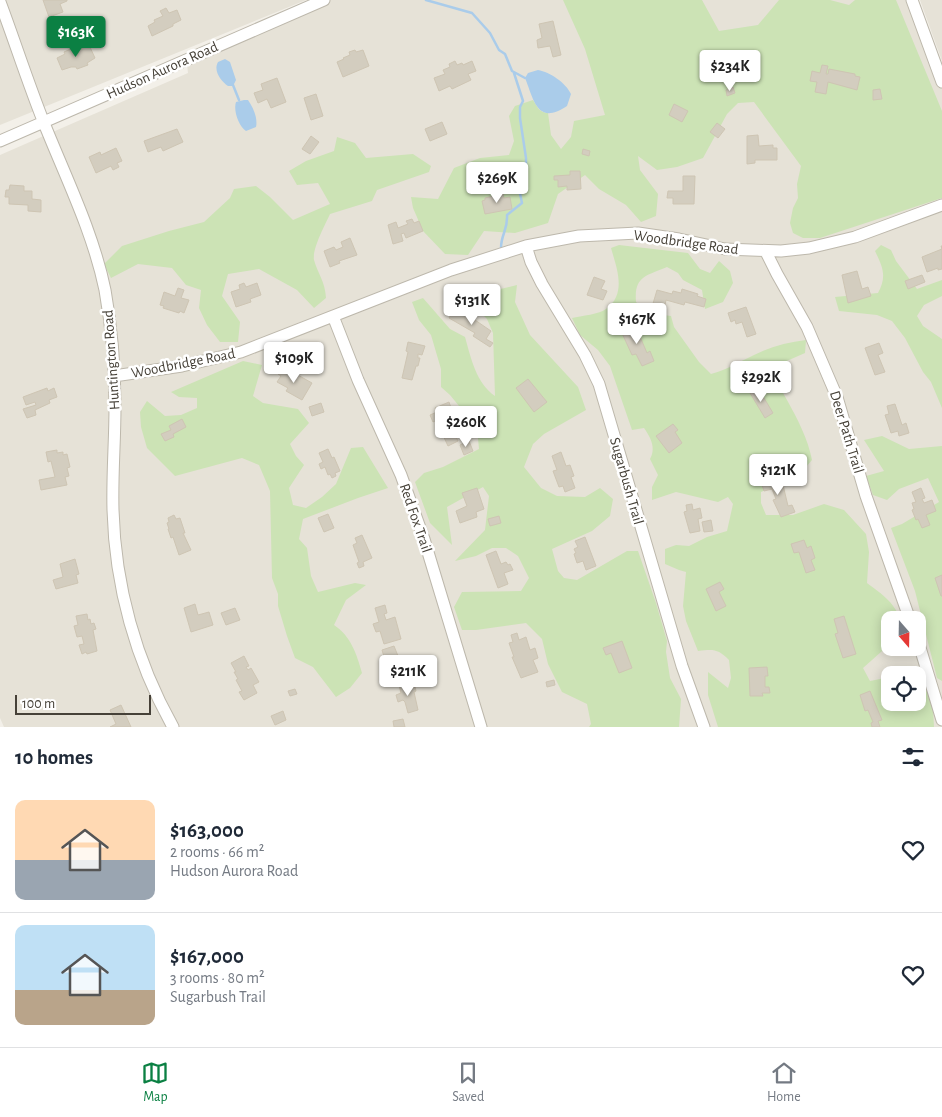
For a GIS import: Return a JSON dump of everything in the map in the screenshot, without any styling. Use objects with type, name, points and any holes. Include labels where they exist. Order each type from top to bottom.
[{"type":"street","name":"Hudson Aurora Road","points":[[0,141],[324,0]]},
{"type":"street","points":[[912,0],[942,82]]},
{"type":"street","name":"Huntington Road","points":[[0,2],[43,122],[78,207],[98,265],[110,320],[114,376],[113,512],[119,576],[131,626],[147,676],[173,727]]},
{"type":"street","name":"Woodbridge Road","points":[[114,376],[182,366],[241,352],[451,270],[526,246],[579,236],[638,234],[679,239],[725,249],[766,252],[795,250],[855,237],[942,205]]},
{"type":"street","name":"Sugarbush Trail","points":[[526,246],[531,262],[542,284],[585,355],[599,384],[682,666],[704,727]]},
{"type":"street","name":"Deer Path Trail","points":[[766,252],[808,328],[837,397],[869,504],[907,611]]},
{"type":"street","name":"Red Fox Trail","points":[[333,316],[358,380],[401,475],[424,540],[480,727]]},
{"type":"street","points":[[923,656],[942,720]]},
{"type":"shaded area","points":[[0,0],[306,0],[0,125]]},
{"type":"shaded area","points":[[324,0],[912,0],[942,82],[942,727],[4,727],[0,718],[0,155],[188,73],[187,64]]},
{"type":"shaded area","points":[[920,0],[942,0],[942,61]]},
{"type":"green space","points":[[563,0],[702,0],[719,31],[758,25],[779,0],[830,0],[849,5],[855,0],[896,0],[942,111],[942,198],[820,238],[803,238],[793,233],[790,223],[793,208],[798,198],[797,184],[801,166],[754,102],[738,103],[727,114],[703,158],[677,167],[657,170],[638,156],[640,170],[658,194],[656,216],[641,222],[626,205],[599,189],[585,175],[558,194],[548,223],[515,233],[484,231],[468,255],[445,254],[423,231],[413,208],[411,197],[438,199],[454,168],[480,158],[509,155],[514,141],[509,116],[515,106],[533,100],[541,111],[548,113],[551,135],[561,149],[571,137],[574,121],[605,115],[585,49]]},
{"type":"green space","points":[[337,137],[355,143],[366,158],[413,154],[431,166],[429,172],[377,190],[372,201],[330,214],[319,237],[314,255],[326,298],[314,308],[297,290],[259,269],[228,274],[222,296],[240,322],[238,342],[220,342],[207,325],[199,308],[201,290],[186,285],[172,268],[138,264],[111,278],[104,264],[122,246],[204,222],[230,198],[234,189],[256,186],[293,220],[330,204],[318,183],[297,185],[289,171],[306,161],[334,151]]},
{"type":"green space","points":[[619,245],[688,253],[700,269],[710,273],[719,261],[730,271],[733,283],[723,302],[705,309],[702,290],[683,280],[678,273],[667,267],[647,275],[639,282],[637,287],[636,302],[648,313],[671,316],[674,327],[699,362],[711,374],[773,347],[806,340],[805,353],[773,367],[775,376],[805,437],[812,460],[799,475],[761,492],[761,503],[766,515],[793,515],[824,504],[844,510],[866,534],[869,552],[867,583],[883,595],[897,611],[881,611],[881,652],[863,668],[870,681],[881,679],[881,711],[926,711],[926,687],[931,700],[934,727],[718,727],[708,695],[708,672],[728,688],[731,678],[729,660],[715,651],[698,651],[686,621],[683,606],[686,572],[665,564],[665,549],[676,545],[689,546],[707,537],[727,531],[733,504],[728,497],[718,502],[676,492],[652,500],[652,487],[658,475],[650,459],[653,451],[651,439],[644,428],[632,430],[610,366],[598,350],[580,335],[572,318],[590,315],[606,309],[616,296],[619,281],[611,248]]},
{"type":"green space","points":[[881,245],[891,250],[896,261],[917,289],[942,280],[942,296],[924,305],[917,316],[923,326],[942,339],[942,408],[931,382],[923,372],[905,338],[892,321],[877,315],[839,311],[835,297],[878,293],[881,287],[883,272],[875,251]]},
{"type":"green space","points":[[517,285],[515,302],[530,335],[578,387],[586,410],[544,434],[533,444],[524,467],[541,488],[557,496],[585,497],[600,488],[613,499],[610,516],[592,531],[552,549],[558,571],[564,578],[577,580],[627,551],[638,551],[667,641],[666,652],[670,678],[681,699],[679,727],[589,727],[591,724],[587,704],[562,692],[548,664],[542,639],[526,623],[476,630],[462,630],[454,607],[462,592],[521,591],[529,578],[518,556],[506,548],[492,548],[476,556],[455,561],[485,530],[489,496],[483,487],[447,507],[452,545],[430,523],[415,482],[424,473],[443,467],[479,449],[477,428],[441,387],[441,369],[431,335],[419,320],[412,302],[423,298],[450,329],[465,337],[479,377],[495,396],[493,333],[487,319],[454,286],[496,290]]},
{"type":"green space","points":[[243,361],[262,365],[253,396],[263,403],[298,409],[309,423],[290,444],[296,456],[304,465],[289,488],[293,505],[306,508],[336,484],[351,448],[363,447],[388,488],[303,519],[299,539],[307,548],[311,576],[318,592],[355,583],[366,585],[346,600],[334,625],[349,640],[362,673],[350,688],[336,697],[313,667],[295,658],[287,636],[278,606],[278,594],[272,578],[270,491],[259,465],[242,458],[175,476],[147,448],[141,427],[140,412],[147,401],[165,416],[181,415],[197,408],[197,398],[179,397],[171,392]]},
{"type":"green space","points":[[882,436],[909,449],[942,446],[942,681],[937,678],[926,634],[926,611],[920,611],[915,591],[891,528],[902,524],[939,502],[928,478],[899,489],[887,500],[873,495],[866,476],[884,471],[864,440]]},
{"type":"water","points":[[225,59],[230,62],[236,80],[233,86],[228,86],[220,79],[216,69],[218,62]]},
{"type":"water","points":[[538,70],[562,82],[569,90],[571,94],[567,106],[549,113],[543,112],[538,108],[525,78],[528,73]]},
{"type":"water","points":[[248,100],[250,103],[256,120],[256,127],[246,131],[239,122],[235,110],[236,102]]},
{"type":"building","points":[[43,0],[67,1],[60,4],[63,12],[49,17]]},
{"type":"building","points":[[166,8],[169,13],[177,10],[181,20],[152,36],[148,26],[155,22],[154,20],[163,16],[160,11]]},
{"type":"building","points":[[553,21],[561,55],[553,57],[550,46],[538,48],[537,40],[542,38],[539,24]]},
{"type":"building","points":[[82,44],[83,47],[89,45],[95,58],[87,63],[88,65],[77,69],[76,67],[71,67],[62,70],[57,58],[65,54],[64,52]]},
{"type":"building","points":[[355,50],[356,52],[363,50],[369,66],[343,77],[337,62],[350,55],[349,52]]},
{"type":"building","points":[[455,61],[457,65],[462,63],[463,65],[472,61],[476,71],[468,74],[471,80],[452,89],[450,86],[439,91],[434,78],[445,74],[443,70],[450,67],[449,64]]},
{"type":"building","points":[[822,65],[828,66],[826,74],[828,74],[829,69],[855,74],[855,76],[860,77],[857,90],[828,82],[826,94],[815,92],[817,82],[810,81],[812,71],[820,73]]},
{"type":"building","points":[[277,78],[286,102],[271,108],[267,99],[258,103],[254,93],[263,90],[261,84]]},
{"type":"building","points":[[733,87],[735,93],[727,96],[726,90]]},
{"type":"building","points":[[880,89],[882,99],[873,100],[873,90]]},
{"type":"building","points":[[316,94],[323,116],[311,120],[304,98]]},
{"type":"building","points":[[674,104],[688,111],[682,122],[669,115]]},
{"type":"building","points":[[442,122],[447,134],[430,141],[425,129]]},
{"type":"building","points":[[717,123],[725,129],[718,138],[710,132]]},
{"type":"building","points":[[177,129],[183,142],[163,151],[161,147],[148,152],[144,141]]},
{"type":"building","points":[[758,135],[759,146],[773,145],[773,148],[777,148],[777,160],[755,160],[755,163],[747,164],[747,136]]},
{"type":"building","points":[[311,136],[319,142],[310,154],[302,149]]},
{"type":"building","points":[[116,148],[122,161],[117,163],[119,167],[113,170],[111,166],[96,173],[89,157],[100,152],[101,155]]},
{"type":"building","points":[[583,149],[590,151],[589,156],[582,154]]},
{"type":"building","points":[[570,171],[580,171],[581,189],[567,190],[567,186],[558,187],[558,180],[554,180],[554,176],[570,175]]},
{"type":"building","points":[[683,176],[695,176],[694,204],[673,204],[673,198],[667,198],[668,191],[683,191]]},
{"type":"building","points":[[472,179],[475,187],[470,188],[467,181]]},
{"type":"building","points":[[10,185],[24,186],[24,191],[32,191],[32,199],[41,200],[41,212],[28,211],[28,205],[9,204],[9,197],[5,197],[6,190],[9,190]]},
{"type":"building","points":[[503,194],[504,198],[510,197],[512,209],[485,214],[482,201],[485,198]]},
{"type":"building","points":[[412,219],[414,223],[419,221],[423,231],[406,238],[404,233],[401,234],[403,241],[393,244],[388,225],[396,222],[398,228],[408,224],[406,221]]},
{"type":"building","points":[[350,238],[357,255],[339,261],[340,263],[330,267],[324,251],[334,247],[336,250],[343,247],[341,242]]},
{"type":"building","points":[[942,249],[942,269],[938,270],[938,268],[927,272],[922,257]]},
{"type":"building","points":[[857,271],[862,289],[868,287],[871,296],[848,303],[842,275]]},
{"type":"building","points":[[922,275],[925,282],[908,289],[905,281]]},
{"type":"building","points":[[594,277],[605,281],[601,289],[607,291],[603,300],[587,295]]},
{"type":"building","points":[[244,283],[246,287],[257,283],[261,295],[250,299],[251,302],[236,307],[231,292],[240,289],[239,285]]},
{"type":"building","points":[[178,288],[184,290],[181,298],[189,300],[184,313],[163,308],[164,306],[160,305],[164,292],[175,296]]},
{"type":"building","points":[[682,289],[698,294],[697,296],[706,299],[704,307],[685,302],[684,305],[666,300],[664,310],[652,307],[657,290],[672,294],[673,291],[681,293]]},
{"type":"building","points":[[456,307],[491,331],[486,339],[493,343],[490,347],[473,336],[475,333],[449,318]]},
{"type":"building","points":[[746,307],[756,334],[747,337],[742,322],[736,324],[735,320],[731,322],[728,313]]},
{"type":"building","points":[[635,325],[647,353],[650,351],[654,361],[642,366],[636,354],[632,355],[621,331]]},
{"type":"building","points":[[408,342],[425,346],[422,355],[418,354],[418,358],[420,358],[412,380],[402,378],[408,352],[406,351]]},
{"type":"building","points":[[879,343],[883,353],[878,355],[885,372],[875,375],[865,348]]},
{"type":"building","points":[[281,369],[285,372],[287,369],[312,383],[302,400],[286,391],[288,388],[277,382],[281,376],[278,374]]},
{"type":"building","points":[[528,379],[547,402],[534,412],[516,388]]},
{"type":"building","points":[[47,388],[48,391],[54,388],[57,397],[49,400],[50,403],[35,410],[36,415],[27,418],[23,409],[36,405],[35,402],[26,405],[23,397]]},
{"type":"building","points":[[758,388],[773,413],[765,418],[750,393]]},
{"type":"building","points":[[449,402],[453,414],[447,416],[450,423],[455,421],[459,430],[454,433],[458,441],[448,446],[430,415],[437,412],[435,408]]},
{"type":"building","points":[[321,403],[324,412],[312,416],[309,407]]},
{"type":"building","points":[[895,404],[902,425],[906,423],[909,433],[899,436],[898,431],[891,433],[885,415],[889,414],[887,406]]},
{"type":"building","points":[[182,419],[186,427],[173,434],[174,437],[165,441],[161,434],[171,430],[169,426]]},
{"type":"building","points":[[673,424],[678,430],[675,432],[682,443],[669,453],[656,436]]},
{"type":"building","points":[[469,441],[473,451],[464,455],[460,445]]},
{"type":"building","points":[[328,449],[340,471],[335,473],[336,476],[332,478],[330,474],[328,475],[325,467],[321,469],[319,464],[323,462],[319,453]]},
{"type":"building","points":[[57,450],[57,453],[63,452],[63,455],[67,454],[70,467],[67,468],[69,476],[65,477],[67,485],[41,490],[39,480],[55,477],[51,461],[48,462],[46,452]]},
{"type":"building","points":[[561,452],[566,466],[570,465],[574,476],[571,477],[575,488],[565,492],[563,486],[559,487],[553,471],[557,470],[552,456]]},
{"type":"building","points":[[777,476],[780,486],[783,485],[788,506],[792,505],[795,512],[781,517],[773,500],[776,499],[772,489],[764,491],[761,482]]},
{"type":"building","points":[[477,488],[484,509],[476,512],[477,517],[460,523],[456,511],[467,506],[462,493]]},
{"type":"building","points":[[921,488],[925,498],[922,499],[924,503],[932,500],[936,511],[926,515],[930,525],[922,528],[912,510],[914,509],[912,503],[916,502],[912,492]]},
{"type":"building","points":[[692,504],[693,510],[700,508],[702,518],[698,519],[700,531],[690,533],[684,512],[687,511],[686,505]]},
{"type":"building","points":[[328,514],[334,528],[324,532],[318,518]]},
{"type":"building","points":[[174,515],[176,519],[180,518],[185,533],[183,533],[191,550],[179,555],[173,537],[171,538],[167,523],[169,522],[168,518]]},
{"type":"building","points":[[499,516],[501,523],[490,526],[488,519]]},
{"type":"building","points":[[711,520],[713,531],[704,532],[702,522]]},
{"type":"building","points":[[362,535],[372,558],[363,562],[364,566],[359,568],[357,563],[359,562],[353,545],[357,543],[355,538]]},
{"type":"building","points":[[585,537],[596,566],[586,570],[583,561],[577,563],[574,554],[576,553],[574,549],[578,547],[575,541]]},
{"type":"building","points":[[804,540],[807,548],[811,546],[815,558],[811,560],[815,570],[806,573],[799,552],[794,553],[791,544]]},
{"type":"building","points":[[496,551],[501,564],[506,562],[508,565],[510,564],[513,570],[504,573],[508,584],[498,588],[486,555]]},
{"type":"building","points":[[75,559],[79,574],[76,575],[78,583],[56,589],[53,580],[63,577],[60,564]]},
{"type":"building","points":[[942,575],[942,596],[941,596],[935,578]]},
{"type":"building","points":[[720,582],[724,589],[719,592],[726,606],[716,611],[706,589]]},
{"type":"building","points":[[195,604],[198,615],[209,612],[213,625],[191,632],[184,608]]},
{"type":"building","points":[[385,605],[387,613],[384,614],[386,620],[395,617],[401,639],[384,644],[380,631],[376,632],[373,624],[379,622],[375,608]]},
{"type":"building","points":[[235,608],[240,620],[226,625],[221,613]]},
{"type":"building","points":[[87,614],[88,620],[90,619],[91,624],[94,623],[96,629],[93,630],[97,651],[82,654],[79,645],[84,644],[82,636],[77,637],[74,626],[78,625],[76,616]]},
{"type":"building","points":[[844,616],[856,654],[843,658],[835,634],[838,633],[834,619]]},
{"type":"building","points":[[517,633],[519,640],[526,637],[530,650],[535,648],[538,658],[533,660],[538,672],[521,678],[512,657],[514,657],[509,643],[513,642],[511,635]]},
{"type":"building","points":[[622,641],[632,668],[619,673],[611,653],[606,655],[603,648]]},
{"type":"building","points":[[394,646],[398,656],[385,660],[382,650]]},
{"type":"building","points":[[244,656],[249,666],[246,667],[248,670],[251,668],[259,682],[253,685],[257,693],[244,700],[239,692],[242,691],[236,680],[238,679],[234,672],[236,672],[231,663]]},
{"type":"building","points":[[767,667],[768,676],[765,676],[765,687],[769,687],[770,693],[762,693],[763,696],[750,696],[749,668]]},
{"type":"building","points":[[554,680],[555,685],[547,687],[546,682]]},
{"type":"building","points":[[410,682],[412,688],[415,687],[416,691],[414,692],[418,710],[408,713],[405,702],[403,700],[398,702],[396,695],[401,693],[399,685]]},
{"type":"building","points":[[295,689],[297,694],[290,696],[288,691]]},
{"type":"building","points":[[870,691],[882,720],[878,721],[880,727],[872,727],[871,723],[873,722],[868,710],[865,711],[860,695]]},
{"type":"building","points":[[121,705],[131,727],[110,727],[116,724],[110,710]]},
{"type":"building","points":[[283,711],[286,720],[275,725],[271,716]]},
{"type":"building","points":[[403,719],[405,727],[394,727],[393,721]]},
{"type":"waterway","points":[[426,0],[472,13],[490,33],[499,50],[505,54],[512,71],[525,78]]},
{"type":"waterway","points":[[501,248],[507,215],[522,203],[519,189],[526,165],[520,118],[520,107],[523,101],[514,73]]},
{"type":"waterway","points":[[233,85],[239,100]]}]
